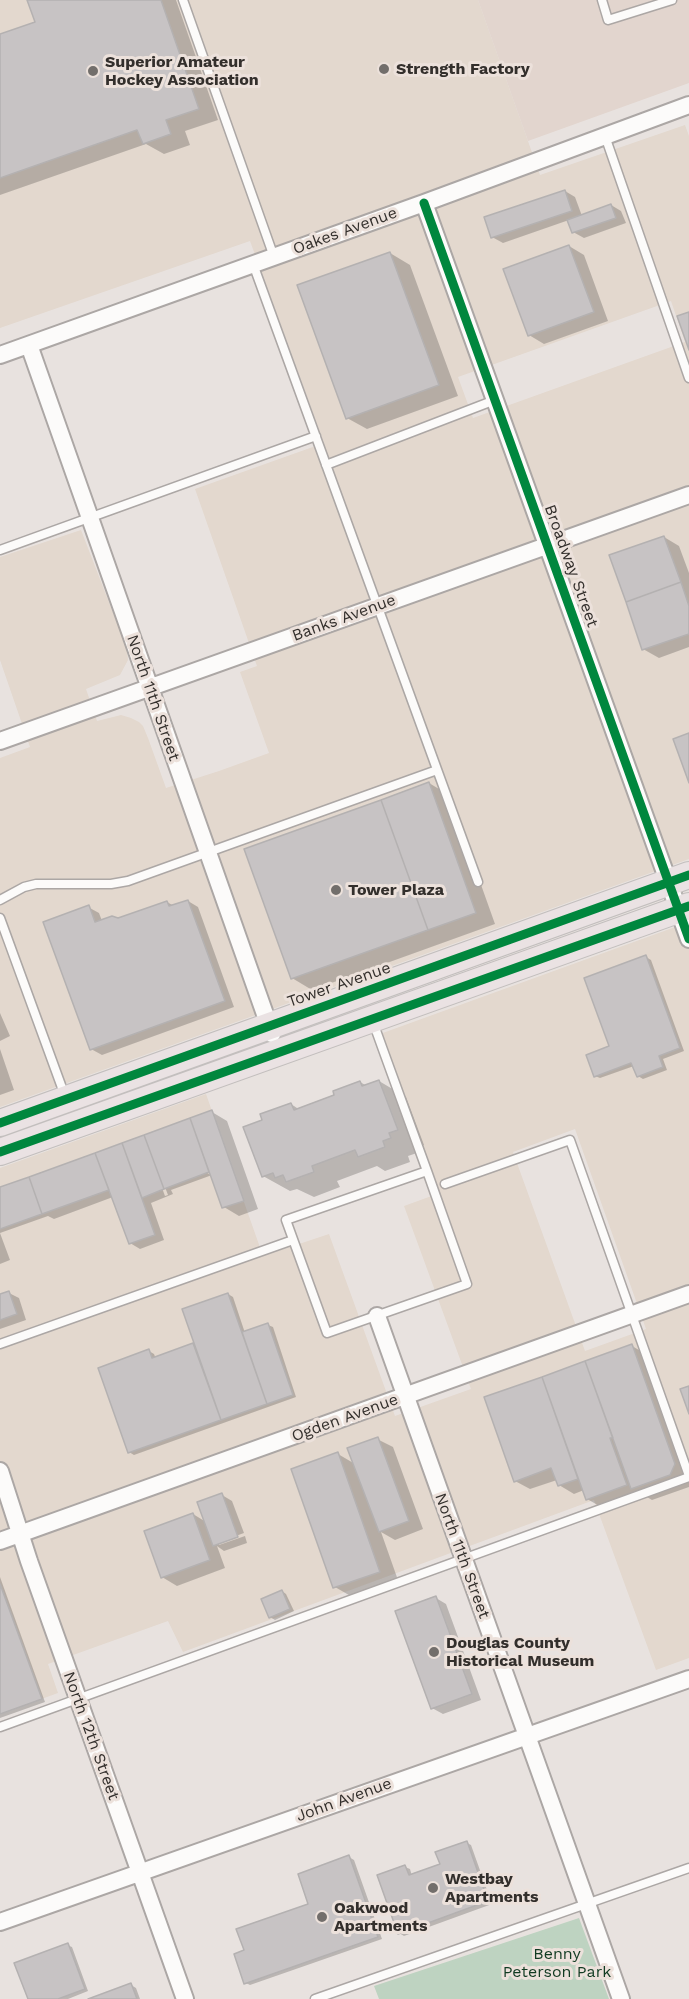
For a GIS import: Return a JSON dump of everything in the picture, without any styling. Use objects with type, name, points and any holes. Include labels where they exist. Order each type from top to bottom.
[{"type":"main road","name":"Tower Avenue","points":[[0,1123],[679,879]]},
{"type":"main road","points":[[0,1152],[684,908]]},
{"type":"street","name":"Oakes Avenue","points":[[0,355],[688,108]]},
{"type":"street","name":"Broadway Street","points":[[424,203],[548,545],[679,879],[689,939]]},
{"type":"street","name":"North 11th Street","points":[[29,345],[279,1052]]},
{"type":"street","name":"Banks Avenue","points":[[0,741],[689,495]]},
{"type":"street","name":"Ogden Avenue","points":[[0,1541],[689,1294]]},
{"type":"street","name":"North 11th Street","points":[[377,1316],[621,1999]]},
{"type":"street","name":"North 12th Street","points":[[0,1471],[78,1700],[185,1999]]},
{"type":"street","name":"John Avenue","points":[[0,1922],[689,1679]]},
{"type":"lane","points":[[183,0],[274,257]]},
{"type":"lane","points":[[602,0],[608,20],[672,0]]},
{"type":"lane","points":[[605,136],[689,378]]},
{"type":"lane","points":[[253,264],[478,882]]},
{"type":"lane","points":[[326,465],[495,400]]},
{"type":"lane","points":[[0,550],[316,436]]},
{"type":"lane","points":[[0,900],[24,887],[36,884],[111,884],[128,881],[437,770]]},
{"type":"lane","points":[[0,918],[2,930],[66,1099]]},
{"type":"lane","points":[[372,1018],[427,1171],[467,1284],[327,1334],[286,1220],[427,1171]]},
{"type":"lane","points":[[0,1727],[689,1477],[570,1140],[445,1184]]},
{"type":"lane","points":[[0,1344],[293,1240]]},
{"type":"lane","points":[[315,1999],[689,1868]]},
{"type":"shaded area","points":[[0,0],[478,0],[540,175],[685,125],[689,136],[689,859],[0,1107],[0,758],[30,747],[0,660],[0,557],[81,530],[127,649],[128,660],[120,675],[86,689],[97,721],[121,715],[139,722],[148,738],[166,788],[219,771],[269,753],[240,672],[257,666],[195,489],[324,443],[250,241],[0,328]],"holes":[[[671,301],[685,342],[473,418],[458,377]]]},
{"type":"shaded area","points":[[478,0],[689,0],[689,83],[528,141]]},
{"type":"shaded area","points":[[689,922],[689,1658],[656,1670],[594,1500],[183,1652],[168,1621],[48,1664],[58,1693],[0,1714],[0,1168],[206,1094],[263,1256],[329,1234],[395,1416],[471,1389],[404,1206],[437,1194],[380,1034]],"holes":[[[575,1129],[646,1329],[585,1351],[513,1152]]]},
{"type":"green space","name":"Benny Peterson Park","points":[[579,1918],[609,1999],[379,1999],[374,1986]]},
{"type":"building","name":"Superior Amateur Hockey Association","points":[[27,0],[161,0],[199,109],[166,120],[171,134],[143,144],[137,130],[0,178],[0,34],[35,22]]},
{"type":"building","points":[[565,190],[572,211],[491,238],[484,217]]},
{"type":"building","points":[[611,204],[616,218],[572,233],[567,220]]},
{"type":"building","points":[[569,245],[594,312],[528,336],[503,269]]},
{"type":"building","points":[[390,252],[439,385],[346,419],[297,285]]},
{"type":"building","points":[[689,312],[689,350],[677,316]]},
{"type":"building","points":[[664,536],[681,582],[626,602],[609,555]]},
{"type":"building","points":[[681,582],[689,606],[689,634],[642,650],[626,602]]},
{"type":"building","points":[[689,733],[689,783],[673,739]]},
{"type":"building","points":[[429,782],[476,913],[428,930],[381,800]]},
{"type":"building","name":"Tower Plaza","points":[[381,800],[428,930],[291,979],[244,849]]},
{"type":"building","points":[[188,900],[225,1001],[90,1050],[43,922],[89,905],[95,922],[112,916],[118,918],[167,901],[169,906]]},
{"type":"building","points":[[646,955],[680,1048],[659,1056],[663,1067],[637,1077],[631,1063],[594,1077],[586,1055],[609,1046],[584,978]]},
{"type":"building","points":[[379,1080],[398,1130],[389,1133],[391,1138],[383,1141],[385,1147],[358,1157],[355,1150],[312,1166],[314,1172],[286,1182],[283,1175],[275,1178],[273,1173],[262,1177],[243,1127],[262,1120],[260,1114],[291,1103],[294,1110],[334,1095],[333,1091],[360,1081],[362,1086]]},
{"type":"building","points":[[212,1110],[244,1201],[222,1208],[190,1118]]},
{"type":"building","points":[[190,1118],[209,1172],[164,1189],[144,1135]]},
{"type":"building","points":[[144,1135],[164,1189],[142,1198],[122,1143]]},
{"type":"building","points":[[122,1143],[155,1235],[129,1244],[95,1153]]},
{"type":"building","points":[[95,1153],[109,1190],[42,1214],[29,1177]]},
{"type":"building","points":[[29,1177],[42,1214],[0,1229],[0,1187]]},
{"type":"building","points":[[9,1291],[17,1314],[0,1320],[0,1294]]},
{"type":"building","points":[[228,1293],[267,1404],[221,1420],[182,1309]]},
{"type":"building","points":[[268,1323],[293,1395],[267,1404],[242,1332]]},
{"type":"building","points":[[193,1343],[221,1420],[128,1453],[98,1368],[149,1349],[152,1358]]},
{"type":"building","points":[[632,1344],[675,1464],[670,1475],[631,1489],[585,1361]]},
{"type":"building","points":[[585,1361],[613,1438],[610,1438],[627,1485],[586,1500],[542,1377]]},
{"type":"building","points":[[542,1377],[578,1479],[558,1486],[551,1468],[514,1482],[484,1397]]},
{"type":"building","points":[[689,1386],[689,1414],[680,1389]]},
{"type":"building","points":[[378,1437],[409,1521],[379,1532],[347,1448]]},
{"type":"building","points":[[338,1452],[380,1572],[333,1588],[291,1469]]},
{"type":"building","points":[[222,1493],[238,1537],[213,1546],[197,1502]]},
{"type":"building","points":[[193,1513],[210,1560],[161,1578],[144,1531]]},
{"type":"building","points":[[0,1584],[42,1699],[0,1714]]},
{"type":"building","points":[[282,1590],[290,1609],[269,1618],[261,1599]]},
{"type":"building","name":"Douglas County Historical Museum","points":[[436,1596],[472,1694],[431,1709],[395,1611]]},
{"type":"building","name":"Westbay Apartments","points":[[467,1841],[488,1901],[398,1934],[377,1875],[405,1865],[409,1875],[440,1864],[435,1852]]},
{"type":"building","name":"Oakwood Apartments","points":[[349,1855],[378,1937],[244,1984],[234,1954],[244,1950],[236,1929],[308,1904],[298,1874]]},
{"type":"building","points":[[68,1943],[85,1989],[58,1999],[28,1999],[14,1963]]},
{"type":"building","points":[[131,1983],[137,1999],[88,1999]]},
{"type":"cycle path","points":[[424,203],[689,939]]},
{"type":"cycle path","points":[[0,1123],[689,875]]},
{"type":"cycle path","points":[[0,1152],[689,906]]},
{"type":"place","name":"Strength Factory","points":[[384,69]]},
{"type":"place","name":"Superior Amateur Hockey Association","points":[[93,71]]},
{"type":"place","name":"Tower Plaza","points":[[336,890]]},
{"type":"place","name":"Douglas County Historical Museum","points":[[434,1652]]},
{"type":"place","name":"Westbay Apartments","points":[[433,1888]]},
{"type":"place","name":"Oakwood Apartments","points":[[322,1917]]}]
